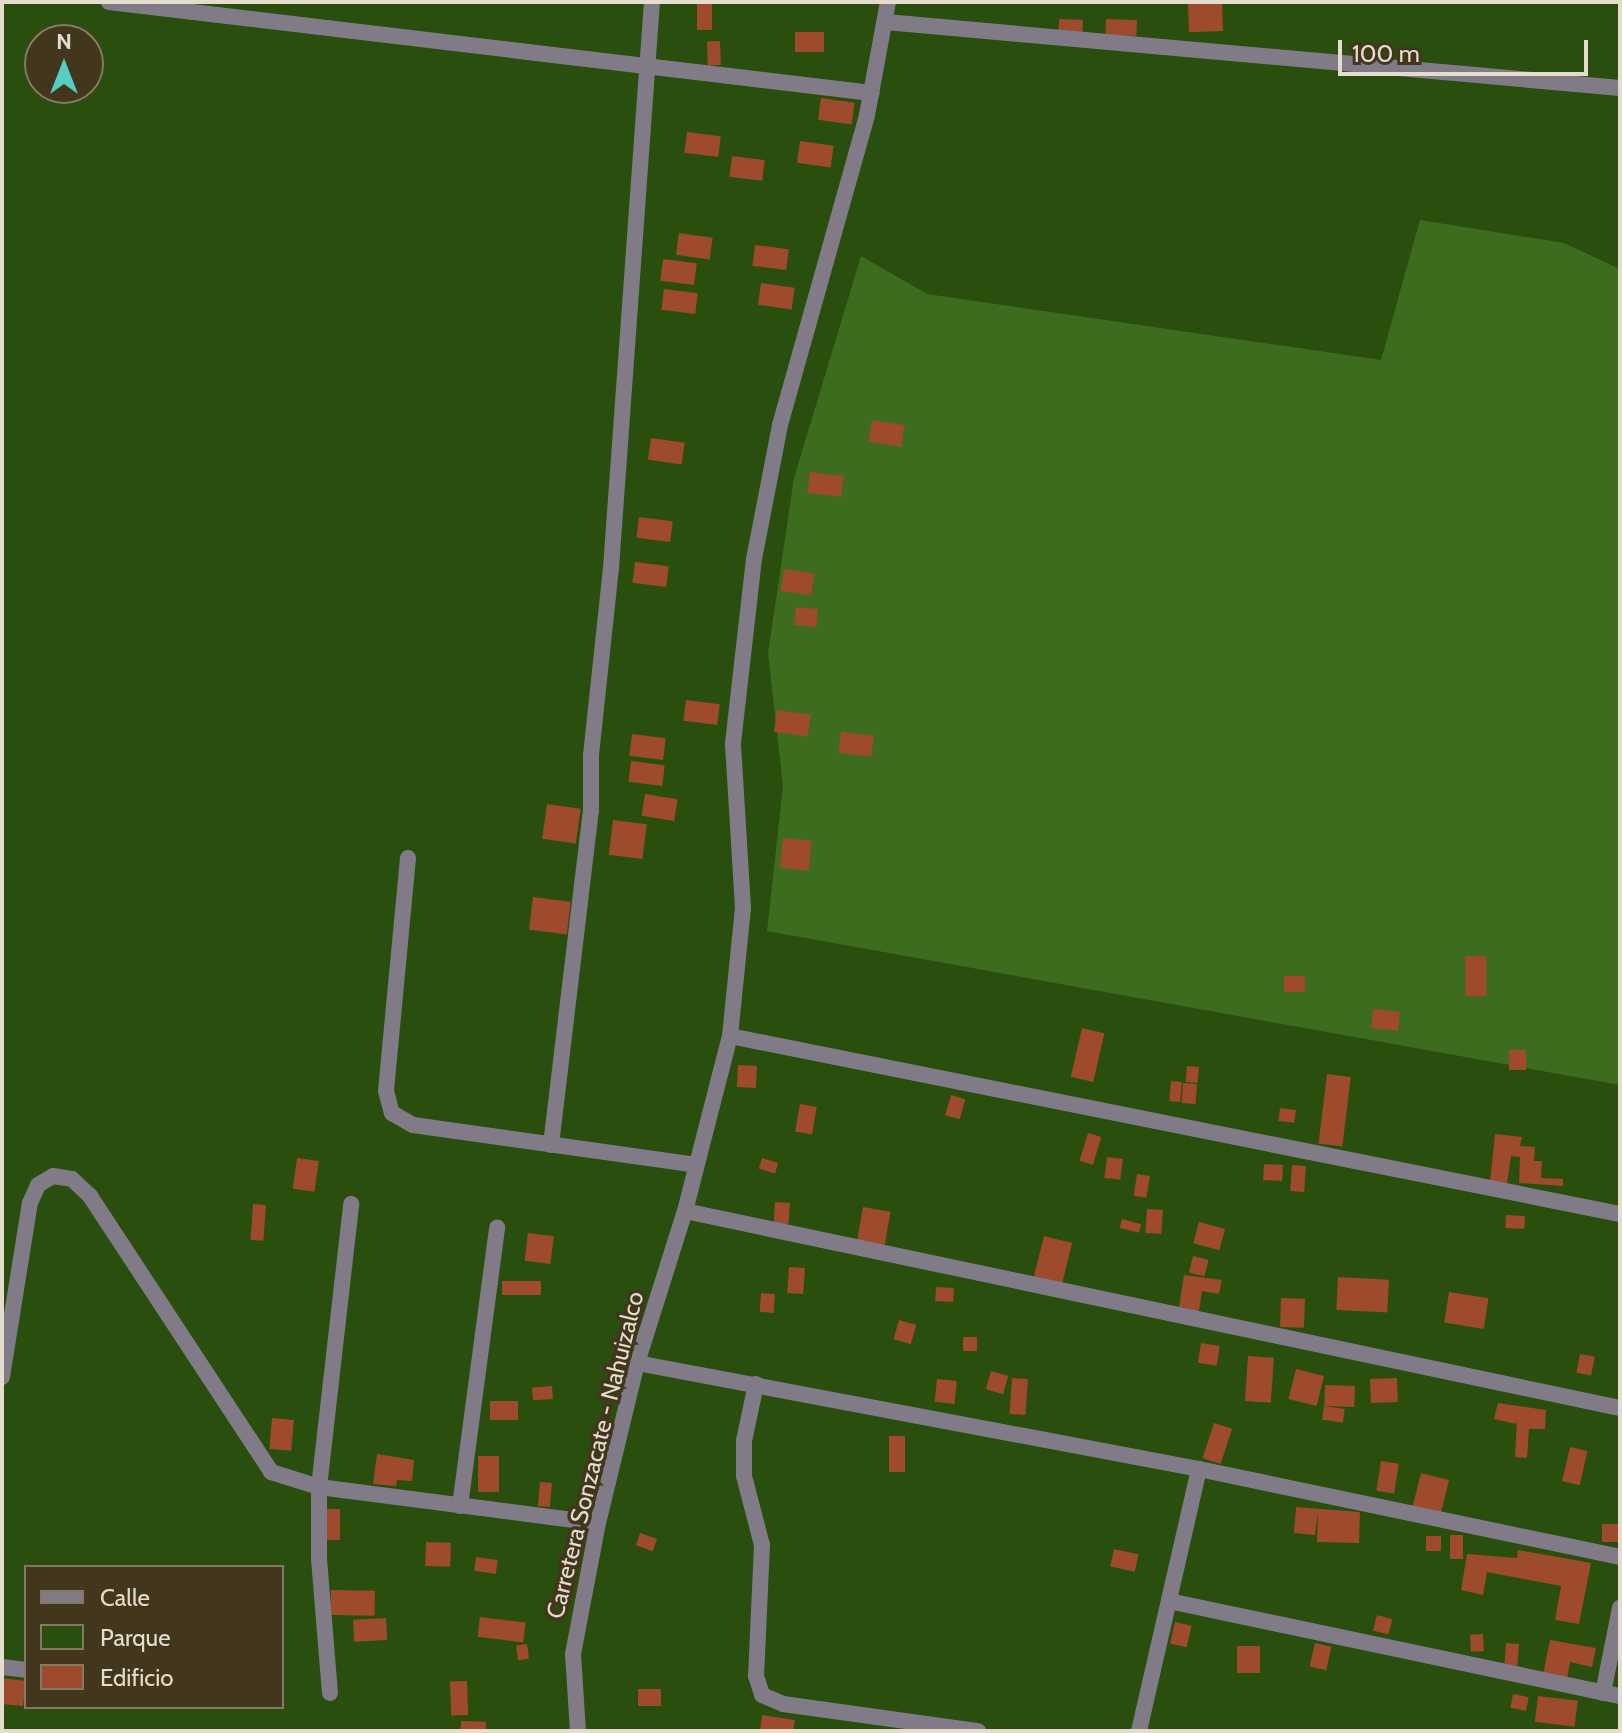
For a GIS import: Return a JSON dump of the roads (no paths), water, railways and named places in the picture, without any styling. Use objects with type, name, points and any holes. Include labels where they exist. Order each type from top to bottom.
[{"type":"street","points":[[109,2],[647,63],[872,93]]},
{"type":"street","points":[[551,1145],[591,811],[591,755],[611,568],[652,2]]},
{"type":"street","name":"Carretera Sonzacate - Nahuizalco","points":[[578,1731],[573,1654],[598,1523],[637,1363],[685,1211],[730,1036],[743,908],[733,743],[754,559],[780,425],[872,93],[888,2]]},
{"type":"street","points":[[886,22],[1620,88]]},
{"type":"street","points":[[408,858],[386,1091],[392,1113],[413,1125],[696,1165]]},
{"type":"street","points":[[730,1036],[1620,1214]]},
{"type":"street","points":[[2,1377],[7,1291],[38,1185],[53,1176],[72,1179],[90,1196],[255,1454],[271,1472],[319,1487],[598,1523]]},
{"type":"street","points":[[330,1693],[319,1559],[319,1487],[351,1204]]},
{"type":"street","points":[[685,1211],[1620,1408]]},
{"type":"street","points":[[460,1506],[497,1227]]},
{"type":"street","points":[[637,1363],[1199,1469],[1620,1557]]},
{"type":"street","points":[[756,1384],[744,1441],[744,1476],[762,1545],[756,1676],[762,1695],[783,1704],[968,1730]]},
{"type":"street","points":[[1139,1731],[1199,1469]]},
{"type":"street","points":[[1169,1601],[1612,1695],[1620,1608]]},
{"type":"street","points":[[2,1667],[24,1670]]}]
